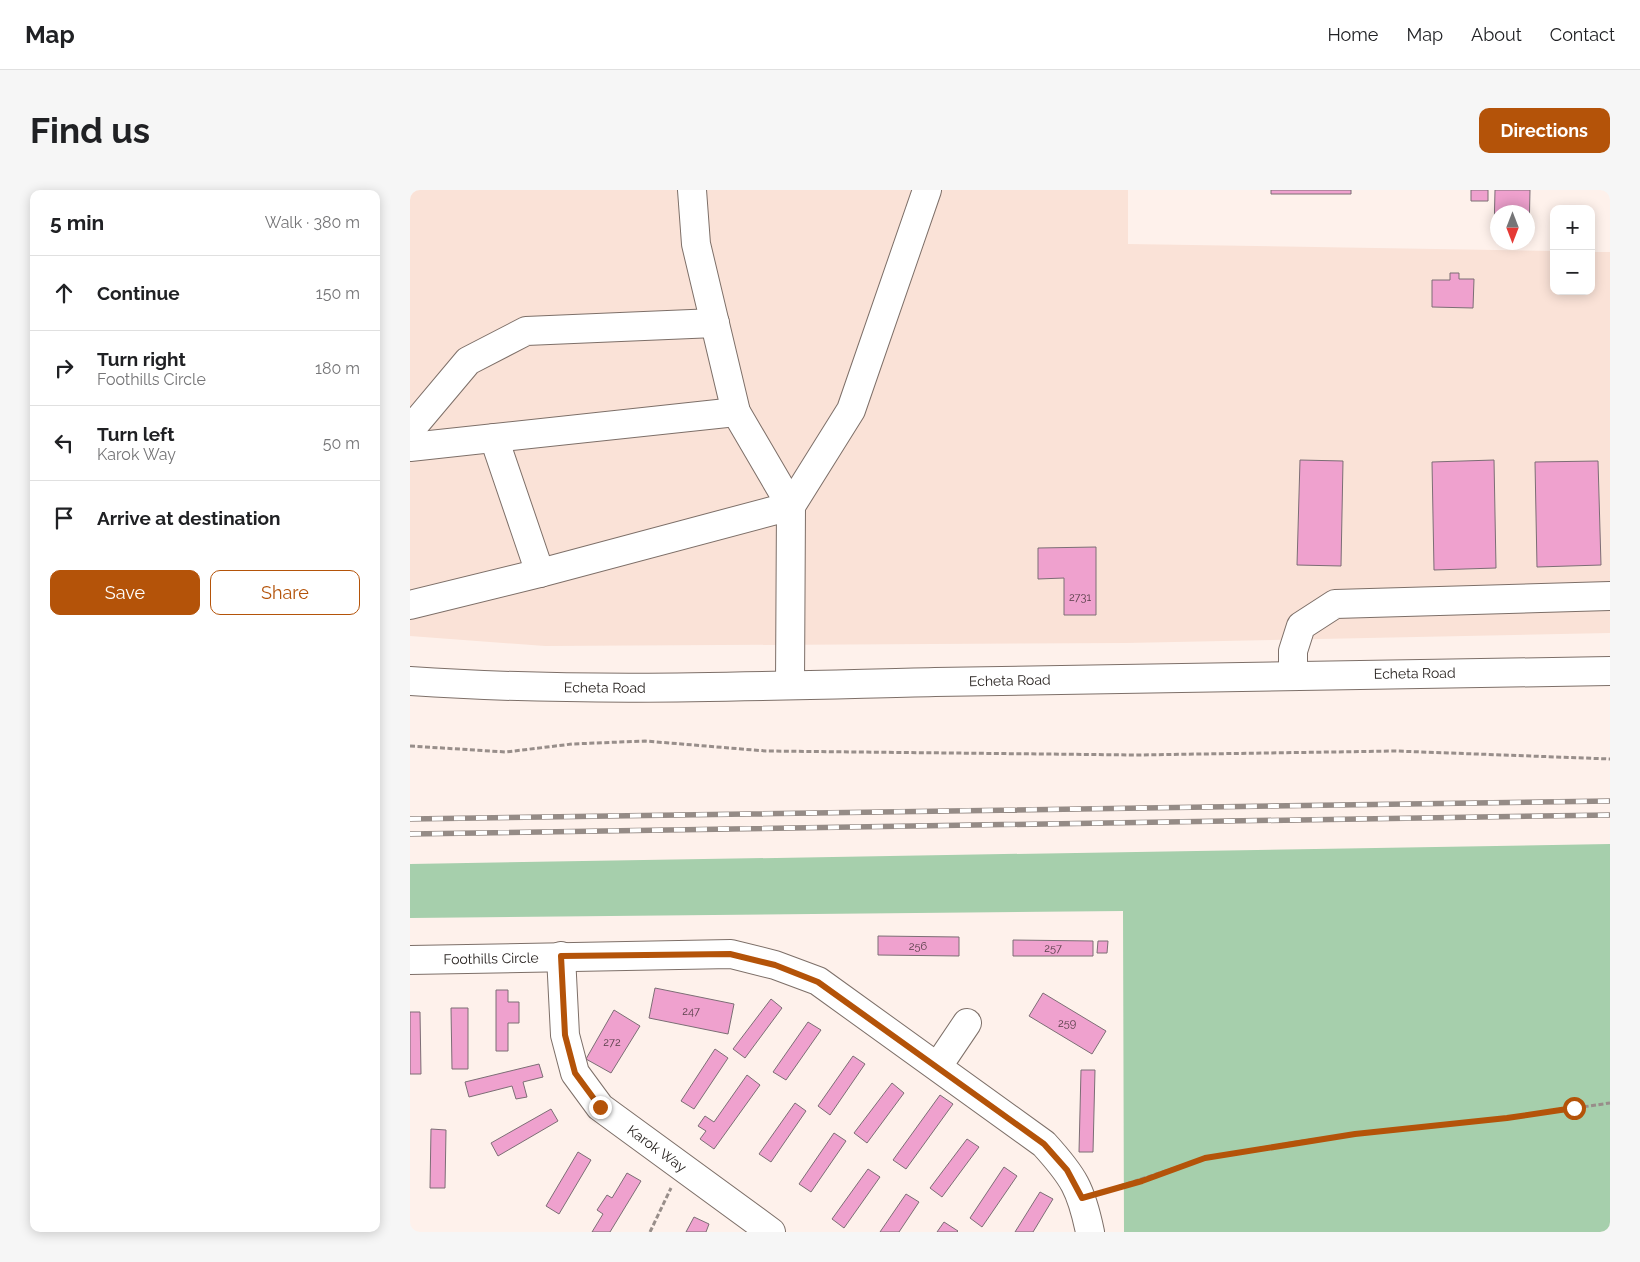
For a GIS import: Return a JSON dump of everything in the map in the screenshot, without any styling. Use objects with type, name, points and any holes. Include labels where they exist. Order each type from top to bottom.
[{"type":"street","points":[[692,190],[696,244],[736,412],[791,506],[790,685]]},
{"type":"street","points":[[410,605],[540,573],[791,506],[851,410],[927,190]]},
{"type":"street","points":[[410,430],[468,361],[526,331],[715,323]]},
{"type":"street","points":[[410,447],[736,412]]},
{"type":"street","points":[[494,438],[540,573]]},
{"type":"street","points":[[1293,674],[1293,651],[1301,626],[1335,604],[1610,596]]},
{"type":"street","name":"Echeta Road","points":[[410,681],[488,686],[694,687],[1293,674],[1610,670]]},
{"type":"street","name":"Foothills Circle","points":[[410,960],[730,954],[775,965],[818,982],[938,1066],[1044,1144],[1067,1170],[1082,1198],[1090,1232]]},
{"type":"street","name":"Karok Way","points":[[561,956],[565,1035],[575,1073],[600,1107],[680,1167],[772,1232]]},
{"type":"street","points":[[938,1066],[967,1023]]},
{"type":"path","points":[[410,746],[506,752],[572,744],[645,741],[766,751],[1136,755],[1396,751],[1610,759]]},
{"type":"path","points":[[1082,1198],[1142,1181],[1205,1158],[1355,1134],[1507,1118],[1610,1103]]},
{"type":"path","points":[[650,1232],[680,1167]]},
{"type":"shaded area","points":[[410,190],[1128,190],[1128,244],[1550,251],[1550,295],[1595,295],[1595,252],[1610,252],[1610,633],[1126,643],[545,646],[410,636]]},
{"type":"green space","points":[[1610,844],[1610,1232],[1124,1232],[1123,911],[410,918],[410,864]]},
{"type":"building","points":[[1271,190],[1351,190],[1351,194],[1271,194]]},
{"type":"building","points":[[1471,190],[1488,190],[1488,201],[1471,201]]},
{"type":"building","points":[[1495,190],[1530,190],[1530,205],[1495,205]]},
{"type":"building","points":[[1450,273],[1459,273],[1459,279],[1474,279],[1473,308],[1432,307],[1432,280],[1450,280]]},
{"type":"building","points":[[1300,460],[1343,461],[1341,566],[1297,565]]},
{"type":"building","points":[[1494,460],[1496,568],[1434,570],[1432,462]]},
{"type":"building","points":[[1598,461],[1601,565],[1537,567],[1535,462]]},
{"type":"building","points":[[1096,547],[1096,615],[1064,615],[1064,578],[1038,579],[1038,548]]},
{"type":"building","points":[[878,936],[959,937],[959,956],[878,955]]},
{"type":"building","points":[[1013,940],[1093,941],[1093,956],[1013,956]]},
{"type":"building","points":[[1098,941],[1108,941],[1107,953],[1097,953]]},
{"type":"building","points":[[655,988],[734,1004],[728,1034],[649,1018]]},
{"type":"building","points":[[496,990],[508,990],[508,1002],[519,1002],[519,1023],[508,1023],[508,1051],[496,1051]]},
{"type":"building","points":[[1043,993],[1106,1031],[1092,1054],[1029,1016]]},
{"type":"building","points":[[771,999],[782,1008],[745,1058],[733,1049]]},
{"type":"building","points":[[451,1008],[468,1008],[468,1069],[452,1069]]},
{"type":"building","points":[[614,1010],[640,1026],[611,1073],[586,1059]]},
{"type":"building","points":[[410,1012],[420,1012],[421,1074],[410,1074]]},
{"type":"building","points":[[808,1022],[821,1030],[786,1080],[773,1072]]},
{"type":"building","points":[[715,1049],[728,1058],[694,1109],[681,1101]]},
{"type":"building","points":[[853,1056],[865,1064],[830,1115],[818,1106]]},
{"type":"building","points":[[539,1064],[543,1077],[523,1082],[527,1097],[516,1099],[512,1086],[469,1097],[465,1082]]},
{"type":"building","points":[[1081,1070],[1095,1070],[1093,1152],[1079,1152]]},
{"type":"building","points":[[747,1075],[760,1085],[714,1149],[700,1139],[706,1131],[698,1126],[705,1116],[714,1122]]},
{"type":"building","points":[[892,1083],[904,1093],[867,1143],[854,1133]]},
{"type":"building","points":[[940,1095],[953,1104],[906,1169],[893,1160]]},
{"type":"building","points":[[795,1103],[806,1111],[771,1162],[759,1154]]},
{"type":"building","points":[[551,1109],[558,1121],[498,1156],[491,1143]]},
{"type":"building","points":[[431,1129],[446,1130],[445,1188],[430,1188]]},
{"type":"building","points":[[834,1133],[846,1141],[811,1192],[799,1184]]},
{"type":"building","points":[[967,1139],[979,1147],[942,1197],[930,1188]]},
{"type":"building","points":[[578,1152],[591,1160],[559,1214],[546,1206]]},
{"type":"building","points":[[1004,1167],[1017,1176],[982,1227],[970,1218]]},
{"type":"building","points":[[868,1169],[880,1177],[844,1228],[832,1219]]},
{"type":"building","points":[[627,1173],[641,1181],[610,1232],[592,1232],[603,1214],[597,1210],[607,1195],[612,1198]]},
{"type":"building","points":[[1040,1192],[1053,1199],[1033,1232],[1015,1232]]},
{"type":"building","points":[[906,1194],[919,1202],[899,1232],[880,1232]]},
{"type":"building","points":[[694,1217],[709,1224],[706,1232],[686,1232]]},
{"type":"building","points":[[944,1222],[958,1231],[937,1232]]},
{"type":"railway","points":[[410,819],[1610,801]]},
{"type":"railway","points":[[410,834],[1610,815]]},
{"type":"route","points":[[600,1107],[575,1073],[565,1035],[561,956],[730,954],[775,965],[818,982],[938,1066],[1044,1144],[1067,1170],[1082,1198],[1142,1181],[1205,1158],[1355,1134],[1507,1118],[1574,1108]]}]
